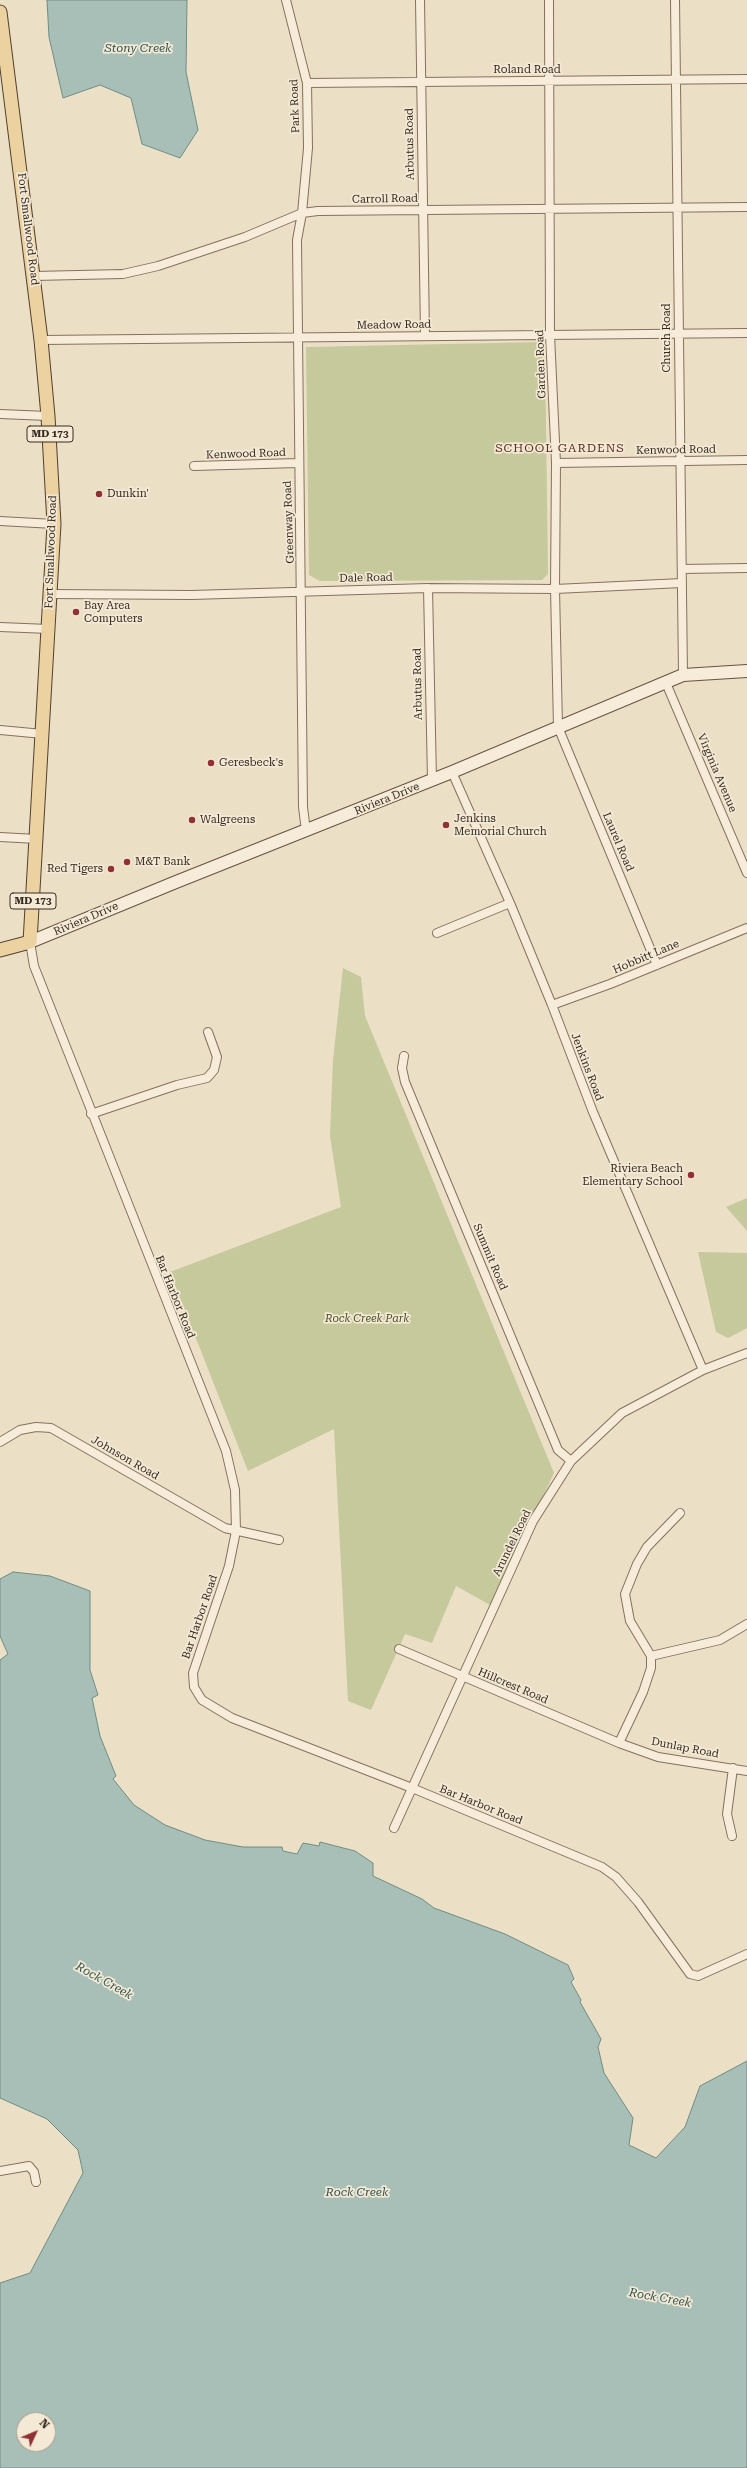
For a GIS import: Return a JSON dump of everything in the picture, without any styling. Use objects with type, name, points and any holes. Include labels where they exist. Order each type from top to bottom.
[{"type":"main road","name":"Fort Smallwood Road","points":[[0,12],[4,77],[34,276],[41,340],[48,416],[54,524],[30,942]]},
{"type":"main road","points":[[0,950],[30,942]]},
{"type":"street","name":"Park Road","points":[[286,0],[307,83],[308,148],[302,213]]},
{"type":"street","name":"Arbutus Road","points":[[420,0],[420,81],[425,335]]},
{"type":"street","name":"Garden Road","points":[[549,0],[550,336],[556,463],[555,589],[558,727]]},
{"type":"street","name":"Church Road","points":[[675,0],[678,333],[684,675]]},
{"type":"street","name":"Roland Road","points":[[307,83],[747,79]]},
{"type":"street","name":"Carroll Road","points":[[34,276],[124,274],[158,266],[245,237],[302,213],[423,210],[747,207]]},
{"type":"street","name":"Greenway Road","points":[[302,213],[297,240],[297,338],[298,463],[302,590],[303,807],[306,831]]},
{"type":"street","name":"Meadow Road","points":[[41,340],[747,333]]},
{"type":"street","points":[[0,414],[48,416]]},
{"type":"street","name":"Kenwood Road","points":[[556,463],[747,460]]},
{"type":"street","name":"Kenwood Road","points":[[194,466],[298,463]]},
{"type":"street","points":[[0,521],[54,524]]},
{"type":"street","points":[[682,569],[747,568]]},
{"type":"street","name":"Dale Road","points":[[50,594],[191,595],[302,590],[428,588],[555,589],[682,583]]},
{"type":"street","name":"Arbutus Road","points":[[428,588],[432,780]]},
{"type":"street","points":[[0,628],[49,629]]},
{"type":"street","name":"Riviera Drive","points":[[30,942],[452,772],[684,675],[747,671]]},
{"type":"street","name":"Virginia Avenue","points":[[666,683],[747,873]]},
{"type":"street","name":"Laurel Road","points":[[558,727],[657,965]]},
{"type":"street","points":[[0,730],[43,734]]},
{"type":"street","name":"Jenkins Road","points":[[452,772],[510,903],[552,1005],[593,1112],[703,1370]]},
{"type":"street","points":[[0,837],[37,839]]},
{"type":"street","points":[[437,933],[510,903]]},
{"type":"street","name":"Hobbitt Lane","points":[[552,1005],[657,965],[747,928]]},
{"type":"street","name":"Bar Harbor Road","points":[[30,942],[34,966],[91,1114],[226,1451],[235,1490],[236,1531],[229,1566],[193,1673],[194,1686],[202,1700],[232,1718],[412,1788],[602,1867],[616,1877],[638,1902],[690,1974],[698,1976],[747,1954]]},
{"type":"street","points":[[91,1114],[177,1085],[207,1078],[214,1070],[217,1057],[208,1032]]},
{"type":"street","name":"Summit Road","points":[[404,1056],[402,1068],[408,1089],[558,1450],[571,1461]]},
{"type":"street","name":"Arundel Road","points":[[394,1828],[533,1521],[571,1461],[622,1413],[703,1370],[747,1353]]},
{"type":"street","name":"Johnson Road","points":[[0,1442],[20,1430],[36,1427],[51,1428],[225,1528],[280,1540]]},
{"type":"street","points":[[619,1743],[643,1692],[651,1668],[651,1656],[630,1621],[625,1594],[636,1564],[647,1548],[680,1513]]},
{"type":"street","points":[[651,1656],[720,1640],[746,1628]]},
{"type":"street","name":"Hillcrest Road","points":[[399,1649],[619,1743]]},
{"type":"street","name":"Dunlap Road","points":[[619,1743],[658,1757],[747,1771]]},
{"type":"street","points":[[732,1836],[727,1814],[733,1768]]},
{"type":"street","points":[[0,2171],[29,2166],[34,2172],[36,2182]]},
{"type":"green space","points":[[542,342],[545,348],[548,574],[542,580],[320,581],[309,575],[306,347]]},
{"type":"green space","name":"Rock Creek Park","points":[[343,968],[361,977],[365,1016],[554,1473],[492,1606],[456,1586],[432,1643],[405,1634],[371,1710],[348,1701],[334,1429],[248,1471],[170,1272],[341,1207],[330,1136],[333,1060]]},
{"type":"green space","points":[[747,1198],[747,1231],[726,1207]]},
{"type":"green space","points":[[698,1252],[747,1253],[747,1328],[728,1338],[716,1332]]},
{"type":"water","name":"Stony Creek","points":[[47,0],[187,0],[186,72],[198,130],[180,158],[142,144],[131,98],[100,85],[63,98],[49,37]]},
{"type":"water","name":"Rock Creek","points":[[13,1572],[50,1576],[90,1591],[90,1670],[98,1695],[92,1698],[100,1736],[116,1776],[113,1779],[134,1805],[165,1825],[205,1840],[243,1847],[282,1847],[283,1851],[297,1854],[303,1843],[319,1846],[320,1842],[355,1851],[373,1863],[373,1876],[422,1899],[434,1908],[505,1934],[568,1965],[574,1979],[571,1982],[581,2000],[580,2002],[601,2039],[598,2047],[604,2073],[633,2118],[629,2145],[656,2158],[685,2127],[700,2086],[747,2061],[747,2468],[0,2468],[0,2283],[30,2273],[83,2173],[78,2150],[47,2119],[0,2098],[0,1660],[8,1654],[0,1636],[0,1579]]},
{"type":"place","name":"Dunkin'","points":[[99,494]]},
{"type":"place","name":"Bay Area Computers","points":[[76,612]]},
{"type":"place","name":"Geresbeck's","points":[[211,763]]},
{"type":"place","name":"Walgreens","points":[[192,820]]},
{"type":"place","name":"Jenkins Memorial Church","points":[[446,825]]},
{"type":"place","name":"M&T Bank","points":[[127,862]]},
{"type":"place","name":"Red Tigers","points":[[111,869]]},
{"type":"place","name":"Riviera Beach Elementary School","points":[[691,1175]]},
{"type":"district","name":"SCHOOL GARDENS","points":[[560,448]]}]
